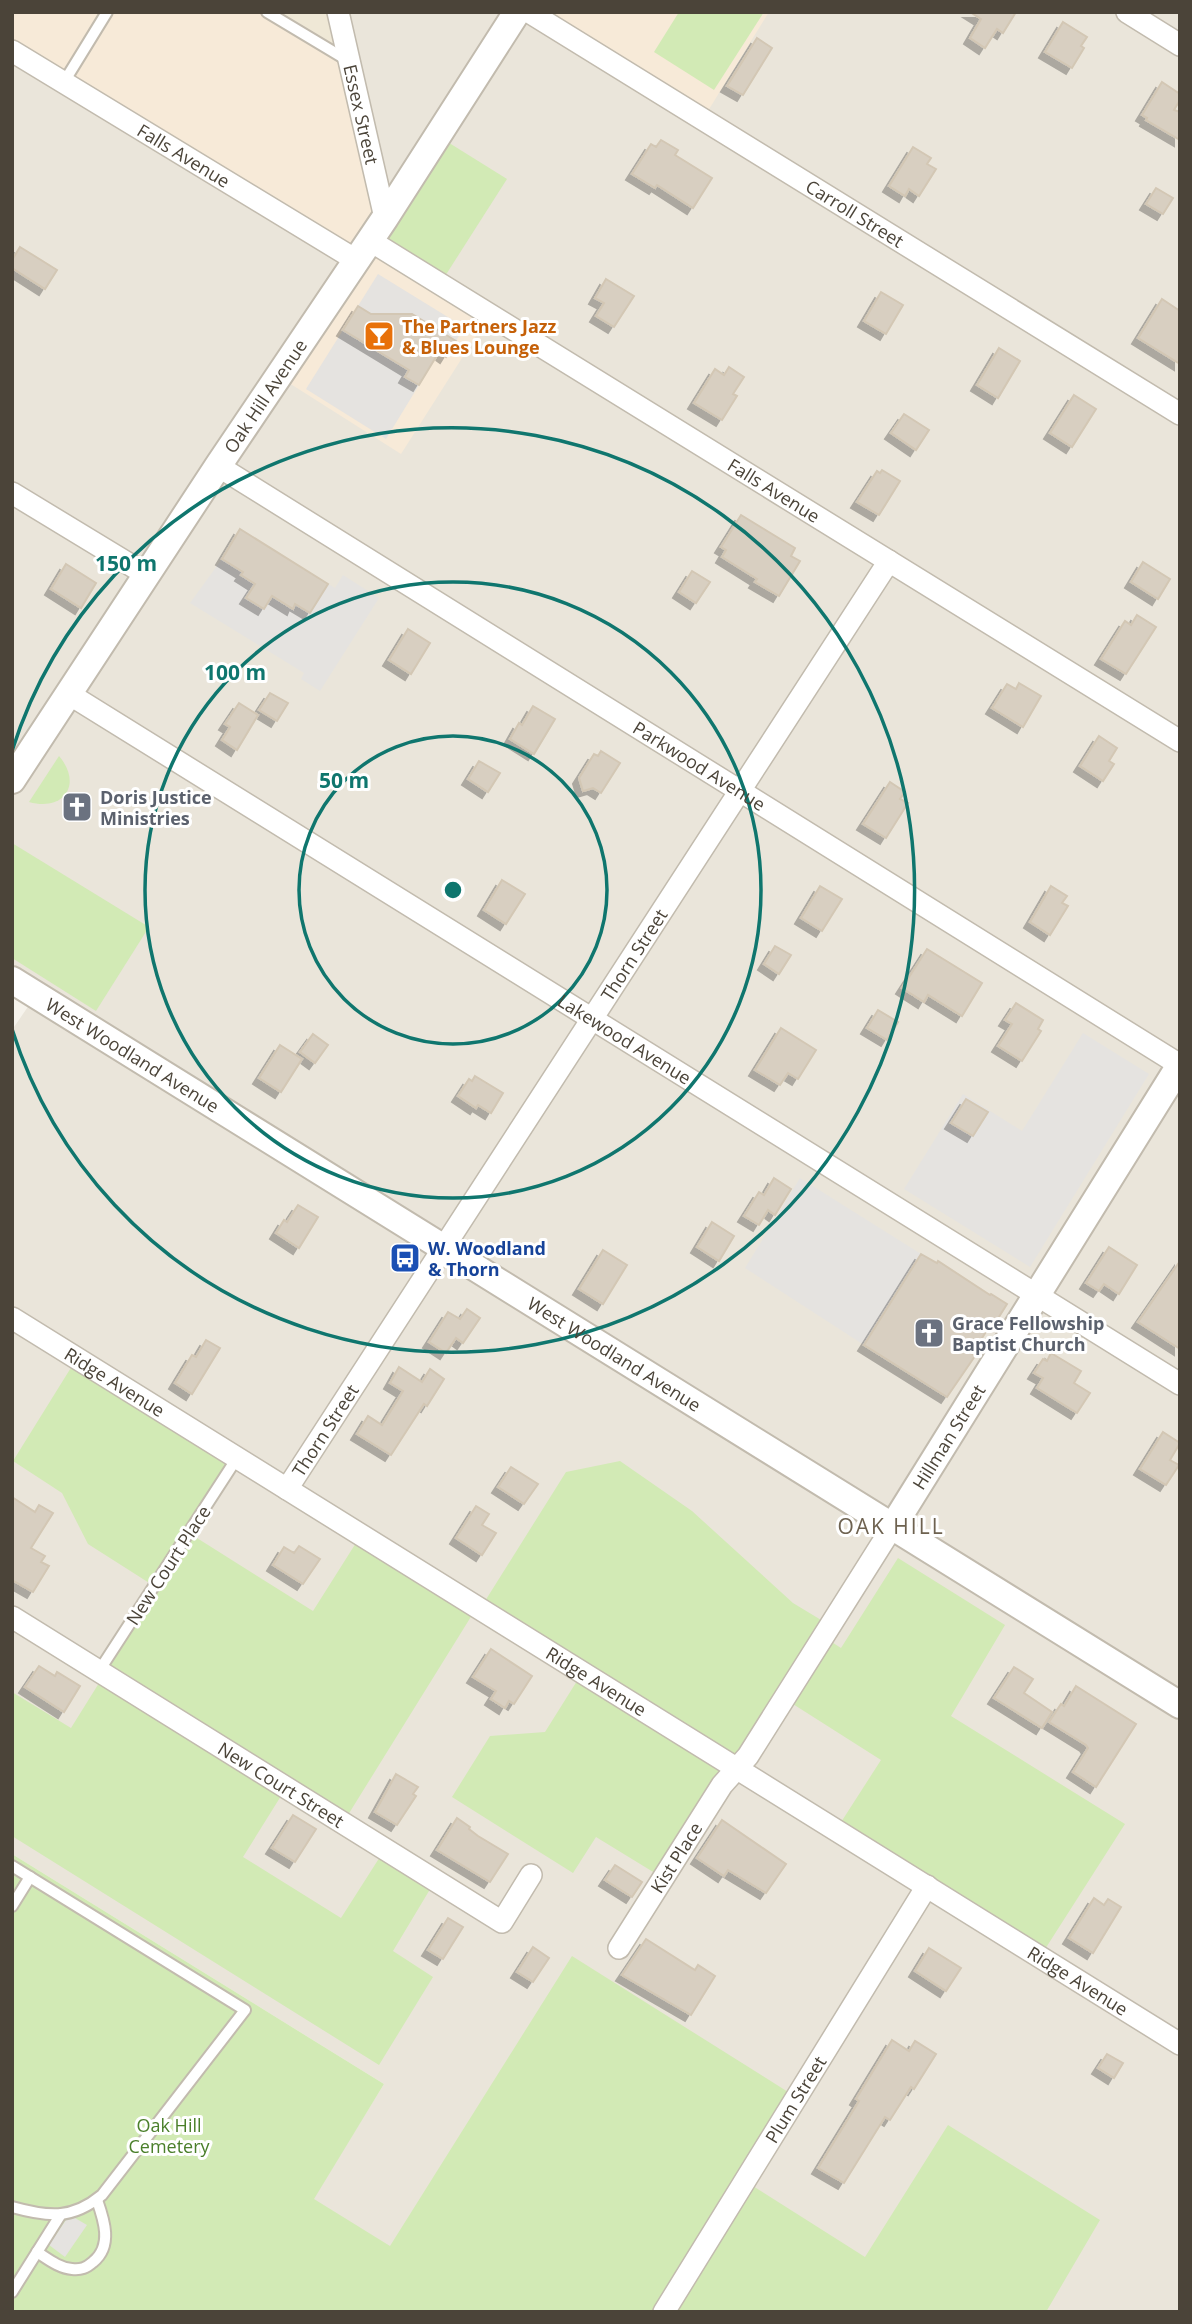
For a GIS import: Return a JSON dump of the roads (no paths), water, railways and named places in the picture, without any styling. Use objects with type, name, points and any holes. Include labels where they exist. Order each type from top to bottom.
[{"type":"street","name":"Essex Street","points":[[338,12],[385,218]]},
{"type":"street","name":"Oak Hill Avenue","points":[[16,766],[69,694],[385,218],[517,12]]},
{"type":"street","name":"Carroll Street","points":[[529,12],[1180,414]]},
{"type":"street","points":[[1127,12],[1180,45]]},
{"type":"street","name":"Falls Avenue","points":[[12,51],[363,250],[889,561],[1180,741]]},
{"type":"street","name":"Parkwood Avenue","points":[[218,466],[1180,1065]]},
{"type":"street","points":[[12,493],[147,575]]},
{"type":"street","name":"Thorn Street","points":[[287,1489],[889,561]]},
{"type":"street","name":"Lakewood Avenue","points":[[69,694],[1180,1384]]},
{"type":"street","name":"West Woodland Avenue","points":[[12,980],[1180,1705]]},
{"type":"street","name":"Hillman Street","points":[[736,1768],[748,1756],[1180,1065]]},
{"type":"street","name":"Ridge Avenue","points":[[12,1318],[1180,2043]]},
{"type":"street","name":"New Court Street","points":[[12,1617],[502,1922],[531,1875]]},
{"type":"street","name":"Kist Place","points":[[619,1948],[722,1785],[736,1768]]},
{"type":"street","name":"Plum Street","points":[[664,2312],[927,1886]]},
{"type":"lane","points":[[64,82],[107,12]]},
{"type":"lane","points":[[267,12],[349,61]]},
{"type":"lane","name":"New Court Place","points":[[99,1671],[237,1458]]},
{"type":"lane","points":[[12,1866],[245,2010],[208,2061],[97,2200],[87,2207],[61,2214],[41,2215],[12,2207]]},
{"type":"lane","points":[[12,1906],[30,1877]]},
{"type":"lane","points":[[37,2252],[57,2265],[71,2270],[84,2269],[96,2260],[106,2237],[97,2200]]},
{"type":"lane","points":[[12,2292],[61,2214]]},
{"type":"place","name":"The Partners Jazz & Blues Lounge","points":[[379,336]]},
{"type":"place","name":"Doris Justice Ministries","points":[[77,807]]},
{"type":"place","name":"W. Woodland & Thorn","points":[[405,1258]]},
{"type":"place","name":"Grace Fellowship Baptist Church","points":[[929,1333]]},
{"type":"district","name":"OAK HILL","points":[[891,1526]]},
{"type":"park label","name":"Oak Hill Cemetery","points":[[169,2135]]}]
